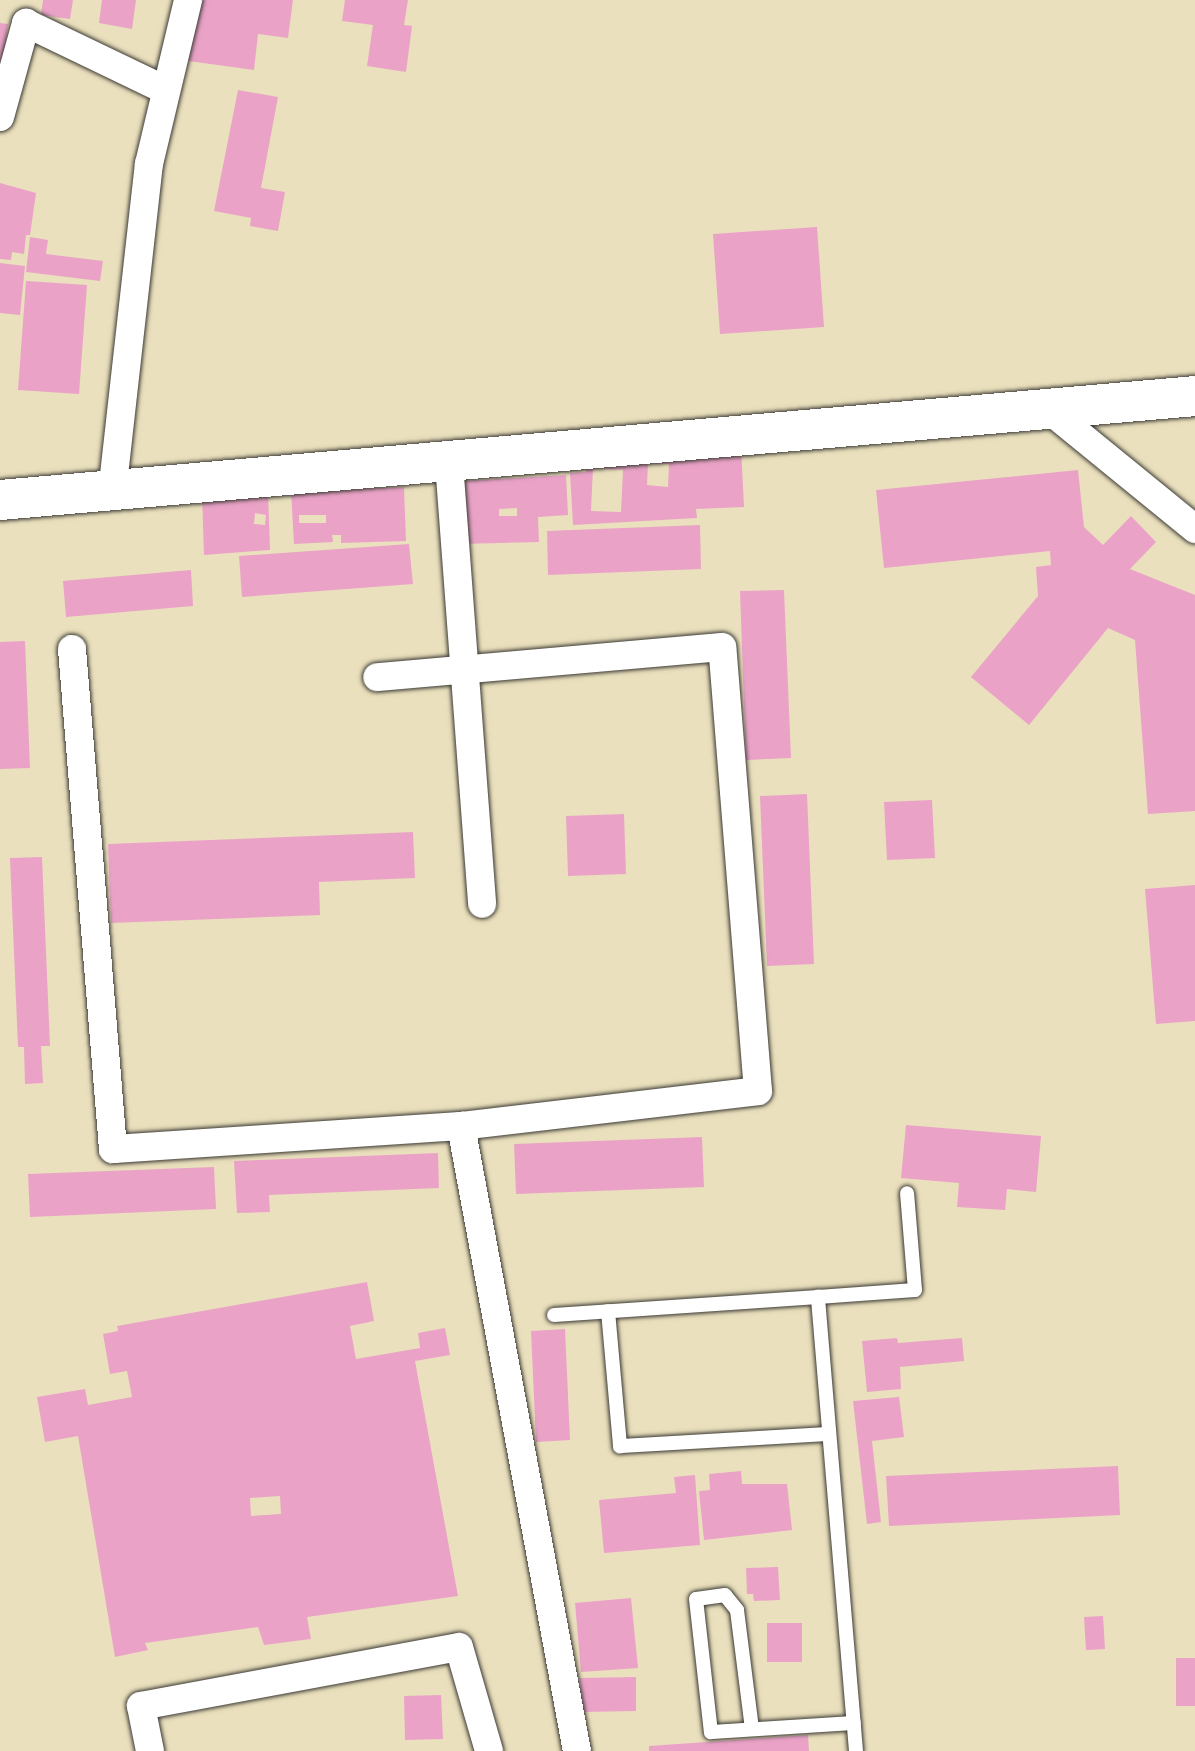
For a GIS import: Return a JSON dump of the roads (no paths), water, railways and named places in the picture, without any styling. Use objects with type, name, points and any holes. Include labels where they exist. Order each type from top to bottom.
[{"type":"street","points":[[112,493],[149,164],[163,89],[188,0]]},
{"type":"street","points":[[0,117],[27,11],[163,89]]},
{"type":"street","points":[[0,500],[112,493],[1195,396]]},
{"type":"street","points":[[1048,409],[1195,529]]},
{"type":"street","points":[[449,463],[482,904]]},
{"type":"street","points":[[72,649],[113,1149],[461,1126],[758,1091],[722,647],[463,672],[377,677]]},
{"type":"street","points":[[461,1126],[577,1751]]},
{"type":"street","points":[[150,1751],[141,1706],[459,1647],[489,1751]]},
{"type":"lane","points":[[554,1315],[915,1290],[907,1193]]},
{"type":"lane","points":[[818,1297],[856,1751]]},
{"type":"lane","points":[[608,1311],[620,1446],[829,1434]]},
{"type":"lane","points":[[752,1729],[737,1610],[725,1595],[696,1599],[711,1732],[854,1723]]}]
